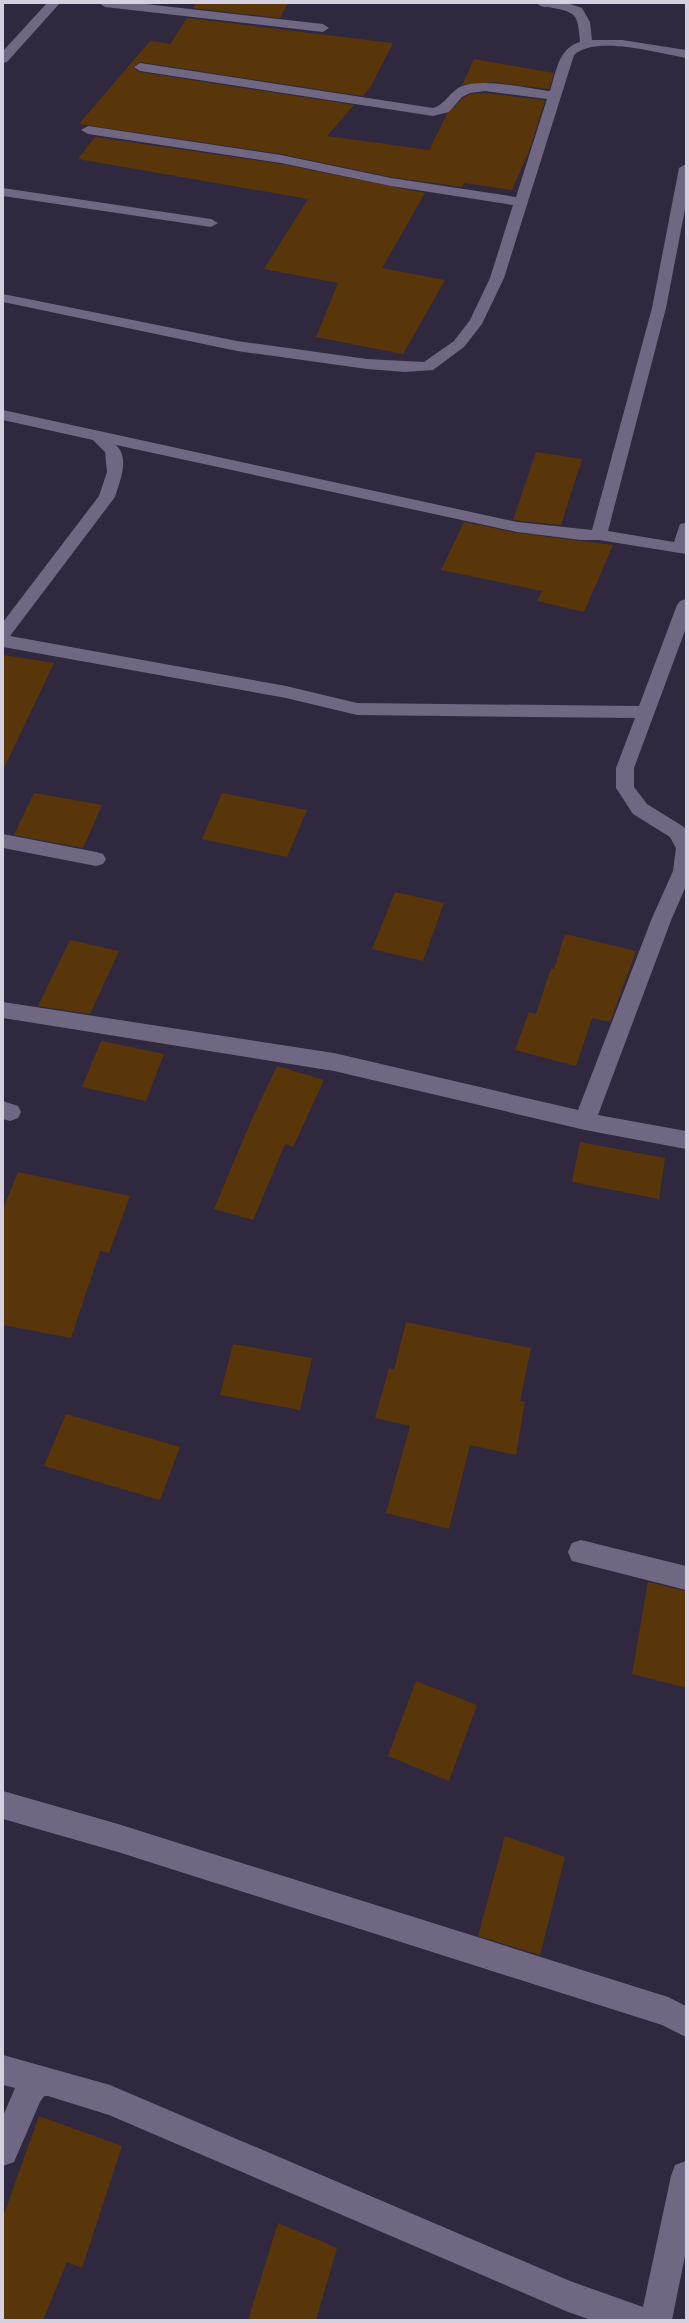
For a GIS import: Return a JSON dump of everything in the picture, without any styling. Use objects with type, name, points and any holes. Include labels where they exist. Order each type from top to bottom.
[{"type":"street","points":[[3,59],[54,3]]},
{"type":"street","points":[[105,3],[323,28]]},
{"type":"street","points":[[543,3],[569,7],[581,12],[585,19],[586,44]]},
{"type":"street","points":[[3,298],[237,346],[367,364],[428,367],[459,344],[477,321],[497,278],[568,54],[575,47],[586,44],[607,44],[686,54]]},
{"type":"street","points":[[140,67],[433,112],[444,109],[457,94],[467,89],[485,88],[555,96]]},
{"type":"street","points":[[88,130],[280,159],[391,182],[521,202]]},
{"type":"street","points":[[598,535],[660,308],[686,168]]},
{"type":"street","points":[[3,192],[211,223]]},
{"type":"street","points":[[3,415],[517,527],[581,535],[598,535],[684,548],[686,528]]},
{"type":"street","points":[[3,634],[107,497],[115,472],[113,451],[98,436]]},
{"type":"street","points":[[585,1121],[662,918],[683,871],[686,848],[677,832],[640,809],[625,788],[625,768],[686,605]]},
{"type":"street","points":[[3,641],[279,690],[356,709],[646,712]]},
{"type":"street","points":[[3,841],[96,859]]},
{"type":"street","points":[[3,1010],[116,1030],[334,1062],[585,1121],[686,1140]]},
{"type":"street","points":[[581,1552],[686,1578]]},
{"type":"street","points":[[3,1805],[118,1838],[668,2012],[686,2022]]},
{"type":"street","points":[[3,2070],[48,2080],[110,2100],[568,2296],[637,2320]]},
{"type":"street","points":[[3,2151],[28,2091],[37,2082],[48,2080]]},
{"type":"street","points":[[656,2320],[686,2176]]},
{"type":"building","points":[[196,3],[288,3],[280,18],[193,8]]},
{"type":"building","points":[[187,18],[393,43],[371,86],[363,96],[140,62],[133,67],[140,72],[354,105],[327,136],[429,150],[447,114],[463,98],[470,94],[485,93],[545,100],[529,151],[512,190],[464,183],[462,187],[391,177],[281,154],[79,124],[150,41],[170,44]]},
{"type":"building","points":[[474,59],[554,73],[549,89],[494,82],[462,85]]},
{"type":"building","points":[[95,137],[281,164],[425,193],[382,268],[445,280],[403,354],[316,337],[338,283],[264,269],[308,199],[78,159]]},
{"type":"building","points":[[536,452],[582,459],[561,525],[513,520]]},
{"type":"building","points":[[464,522],[517,533],[613,545],[584,612],[537,601],[542,591],[441,570]]},
{"type":"building","points":[[3,655],[54,663],[3,770]]},
{"type":"building","points":[[34,793],[102,805],[83,848],[14,835]]},
{"type":"building","points":[[222,793],[307,810],[287,857],[202,839]]},
{"type":"building","points":[[395,892],[444,903],[423,961],[372,949]]},
{"type":"building","points":[[565,934],[636,951],[610,1022],[592,1018],[576,1066],[515,1050],[529,1012],[536,1014],[551,968],[554,969]]},
{"type":"building","points":[[70,940],[119,951],[90,1014],[38,1006]]},
{"type":"building","points":[[101,1041],[164,1054],[146,1101],[82,1087]]},
{"type":"building","points":[[277,1066],[324,1080],[293,1147],[285,1144],[253,1220],[214,1209],[251,1121]]},
{"type":"building","points":[[580,1142],[665,1158],[659,1199],[572,1182]]},
{"type":"building","points":[[18,1172],[130,1196],[109,1253],[100,1251],[71,1338],[3,1325],[3,1209]]},
{"type":"building","points":[[406,1322],[531,1348],[520,1401],[525,1402],[516,1455],[470,1445],[449,1529],[386,1513],[410,1426],[375,1418],[389,1368],[394,1370]]},
{"type":"building","points":[[233,1344],[312,1358],[300,1410],[220,1395]]},
{"type":"building","points":[[66,1414],[180,1447],[160,1500],[44,1466]]},
{"type":"building","points":[[648,1582],[686,1591],[686,1688],[632,1674]]},
{"type":"building","points":[[416,1681],[477,1705],[449,1781],[388,1756]]},
{"type":"building","points":[[505,1836],[565,1857],[540,1955],[478,1936]]},
{"type":"building","points":[[39,2116],[122,2146],[82,2268],[67,2262],[43,2320],[3,2320],[3,2217]]},
{"type":"building","points":[[278,2223],[337,2248],[316,2320],[248,2320]]}]
